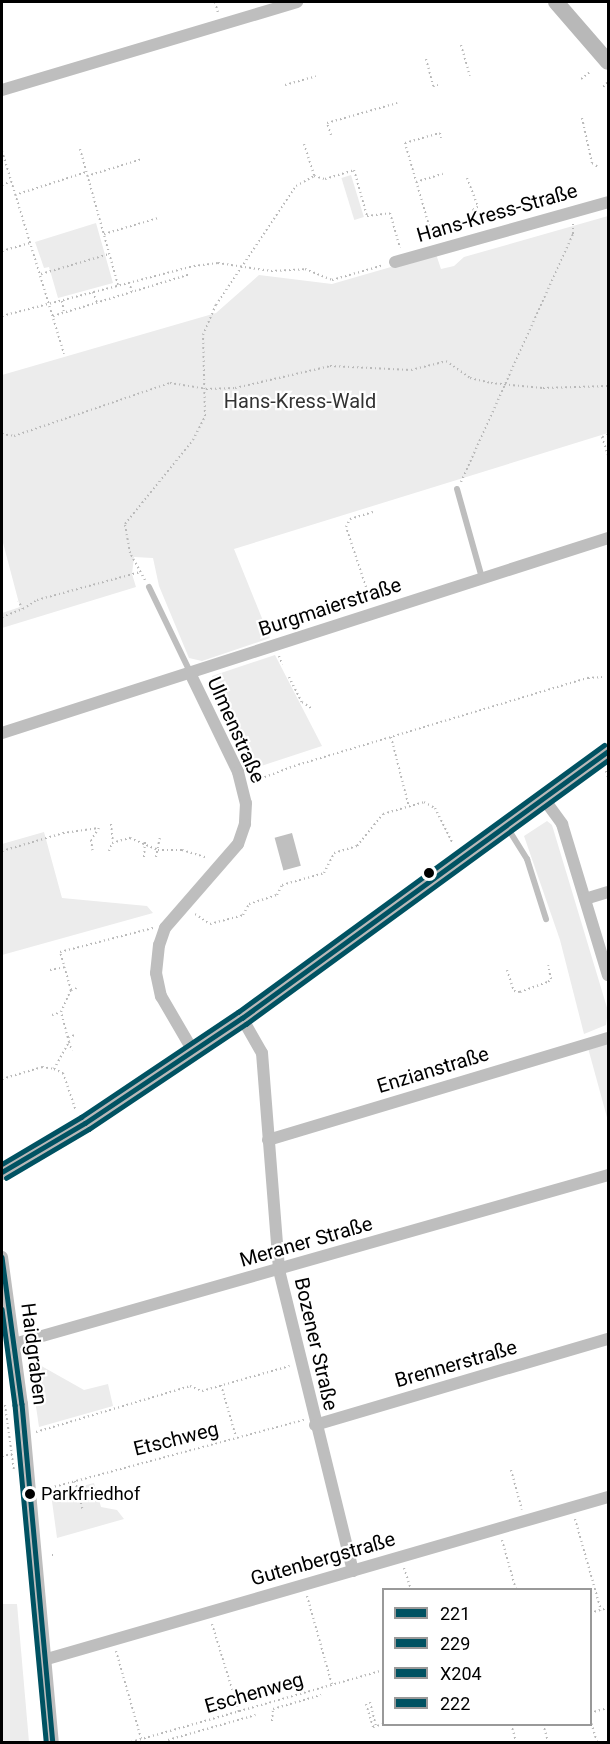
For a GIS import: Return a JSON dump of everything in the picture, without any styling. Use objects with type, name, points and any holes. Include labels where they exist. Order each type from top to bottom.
[{"type":"main road","points":[[556,2],[609,62]]},
{"type":"main road","points":[[2,1172],[85,1123],[242,1018],[465,858],[609,751]]},
{"type":"street","points":[[2,90],[297,2]]},
{"type":"street","name":"Hans-Kress-Straße","points":[[399,260],[482,239],[609,202]]},
{"type":"street","name":"Burgmaierstraße","points":[[2,734],[609,538]]},
{"type":"street","name":"Ulmenstraße","points":[[190,673],[242,786],[246,824],[225,863],[165,928],[159,945],[156,973],[169,1012],[193,1051]]},
{"type":"street","points":[[544,799],[562,824],[609,975]]},
{"type":"street","points":[[585,899],[609,891]]},
{"type":"street","name":"Bozener Straße","points":[[242,1018],[262,1053],[279,1270],[314,1421],[353,1571]]},
{"type":"street","name":"Enzianstraße","points":[[268,1140],[609,1038]]},
{"type":"street","name":"Meraner Straße","points":[[14,1344],[609,1175]]},
{"type":"street","name":"Haidgraben","points":[[2,1257],[14,1344],[47,1659],[53,1743]]},
{"type":"street","name":"Brennerstraße","points":[[314,1421],[609,1339]]},
{"type":"street","name":"Gutenbergstraße","points":[[47,1659],[609,1497]]},
{"type":"lane","points":[[457,489],[483,579]]},
{"type":"lane","points":[[149,587],[190,673]]},
{"type":"lane","points":[[507,826],[527,859],[546,919]]},
{"type":"path","points":[[215,2],[218,12]]},
{"type":"path","points":[[461,45],[470,76]]},
{"type":"path","points":[[426,59],[433,86],[438,85]]},
{"type":"path","points":[[581,79],[590,72]]},
{"type":"path","points":[[285,86],[316,76]]},
{"type":"path","points":[[603,87],[609,82]]},
{"type":"path","points":[[331,135],[327,123],[397,103]]},
{"type":"path","points":[[582,118],[592,163],[598,167]]},
{"type":"path","points":[[436,250],[405,143],[440,133],[441,138]]},
{"type":"path","points":[[304,144],[314,176]]},
{"type":"path","points":[[80,149],[118,285]]},
{"type":"path","points":[[2,151],[64,354]]},
{"type":"path","points":[[15,195],[142,159]]},
{"type":"path","points":[[2,316],[160,273],[218,263],[243,266],[271,271],[305,269],[332,280],[399,260],[390,213],[366,216],[354,170],[325,179],[314,176],[296,186],[243,266],[216,305],[203,335],[205,416],[193,440],[125,524],[130,553],[140,572],[37,600],[22,609],[2,616]]},
{"type":"path","points":[[416,182],[443,174]]},
{"type":"path","points":[[467,178],[478,207],[473,209],[482,239]]},
{"type":"path","points":[[2,184],[11,182]]},
{"type":"path","points":[[457,489],[573,234],[574,212]]},
{"type":"path","points":[[104,234],[158,218]]},
{"type":"path","points":[[2,251],[31,243]]},
{"type":"path","points":[[41,274],[109,254]]},
{"type":"path","points":[[160,273],[162,283]]},
{"type":"path","points":[[53,316],[190,274]]},
{"type":"path","points":[[129,282],[132,292]]},
{"type":"path","points":[[93,292],[97,303]]},
{"type":"path","points":[[62,301],[64,312]]},
{"type":"path","points":[[2,434],[14,436],[170,383],[206,389],[264,384],[303,369],[330,366],[411,370],[446,362],[470,378],[543,388],[609,386]]},
{"type":"path","points":[[609,435],[602,437],[609,456]]},
{"type":"path","points":[[366,587],[345,527],[350,519],[373,512]]},
{"type":"path","points":[[18,601],[22,609]]},
{"type":"path","points":[[289,677],[302,702],[311,708]]},
{"type":"path","points":[[242,786],[294,766],[588,678],[602,677]]},
{"type":"path","points":[[392,737],[408,807]]},
{"type":"path","points":[[606,771],[609,778]]},
{"type":"path","points":[[193,913],[210,924],[243,915],[249,904],[276,895],[282,885],[324,873],[334,853],[357,846],[383,814],[424,802],[435,808],[465,858]]},
{"type":"path","points":[[109,851],[112,843],[111,825]]},
{"type":"path","points":[[2,851],[63,833],[99,828],[91,840],[93,853]]},
{"type":"path","points":[[156,857],[160,837]]},
{"type":"path","points":[[112,843],[130,838],[145,842],[158,850],[182,850],[225,863]]},
{"type":"path","points":[[144,857],[145,842]]},
{"type":"path","points":[[72,1051],[61,1012],[71,990],[60,952],[147,927],[165,928]]},
{"type":"path","points":[[507,970],[514,991],[520,992],[548,982],[551,979],[548,965]]},
{"type":"path","points":[[50,970],[64,967]]},
{"type":"path","points":[[71,990],[77,988]]},
{"type":"path","points":[[52,1015],[61,1012]]},
{"type":"path","points":[[68,1037],[76,1035]]},
{"type":"path","points":[[54,1068],[69,1042]]},
{"type":"path","points":[[2,1078],[42,1067],[54,1068],[63,1073],[75,1109]]},
{"type":"path","name":"Etschweg","points":[[49,1428],[190,1386],[202,1390],[300,1363]]},
{"type":"path","points":[[221,1385],[236,1438]]},
{"type":"path","name":"Etschweg","points":[[46,1489],[236,1438],[314,1421]]},
{"type":"path","points":[[2,1456],[15,1454]]},
{"type":"path","points":[[511,1470],[523,1513]]},
{"type":"path","points":[[75,1481],[83,1511]]},
{"type":"path","points":[[572,1508],[601,1610]]},
{"type":"path","points":[[498,1529],[515,1588]]},
{"type":"path","points":[[401,1557],[410,1588]]},
{"type":"path","points":[[304,1585],[332,1685]]},
{"type":"path","points":[[592,1613],[609,1608]]},
{"type":"path","points":[[209,1612],[239,1712]]},
{"type":"path","points":[[113,1640],[142,1739]]},
{"type":"path","name":"Eschenweg","points":[[131,1743],[382,1671]]},
{"type":"path","points":[[305,1693],[307,1699]]},
{"type":"path","points":[[272,1722],[273,1709],[321,1695]]},
{"type":"path","points":[[289,1697],[291,1704]]},
{"type":"path","points":[[368,1703],[376,1726],[382,1724]]},
{"type":"path","points":[[592,1713],[609,1708]]},
{"type":"path","points":[[168,1740],[255,1715]]},
{"type":"path","points":[[592,1723],[597,1743]]},
{"type":"path","points":[[511,1726],[516,1743]]},
{"type":"path","points":[[543,1726],[548,1743]]},
{"type":"green space","points":[[351,175],[364,217],[354,220],[341,178]]},
{"type":"green space","name":"Hans-Kress-Wald","points":[[608,216],[608,433],[234,549],[270,638],[202,661],[189,658],[159,586],[153,558],[134,557],[132,574],[136,587],[2,628],[2,613],[20,607],[2,539],[2,375],[216,313],[259,275],[332,284],[436,254],[441,269],[454,266],[464,257]]},
{"type":"green space","points":[[96,223],[113,283],[58,298],[49,267],[44,268],[35,242]]},
{"type":"green space","points":[[275,655],[322,746],[255,768],[212,676]]},
{"type":"green space","points":[[547,821],[552,825],[608,1011],[606,1025],[584,1034],[560,940],[524,836]]},
{"type":"green space","points":[[44,832],[62,898],[147,906],[153,913],[2,955],[2,844]]},
{"type":"green space","points":[[608,1042],[608,1121],[588,1048]]},
{"type":"green space","points":[[29,1359],[84,1390],[108,1384],[113,1406],[39,1427]]},
{"type":"green space","points":[[94,1483],[101,1507],[117,1510],[124,1519],[57,1538],[51,1494]]},
{"type":"green space","points":[[2,1604],[17,1604],[29,1742],[2,1742]]},
{"type":"shaded area","points":[[292,833],[301,866],[283,871],[275,838]]},
{"type":"transit line","name":"X204","points":[[2,1164],[81,1117],[238,1012],[604,745]]},
{"type":"transit line","name":"221","points":[[2,1172],[85,1123],[242,1018],[608,751]]},
{"type":"transit line","name":"229","points":[[6,1178],[89,1129],[246,1024],[608,760]]},
{"type":"transit line","name":"222","points":[[2,1257],[22,1404],[53,1742]]},
{"type":"transit line","name":"229","points":[[2,1309],[15,1405],[46,1742]]},
{"type":"place","name":"Parkfriedhof","points":[[30,1494]]}]
